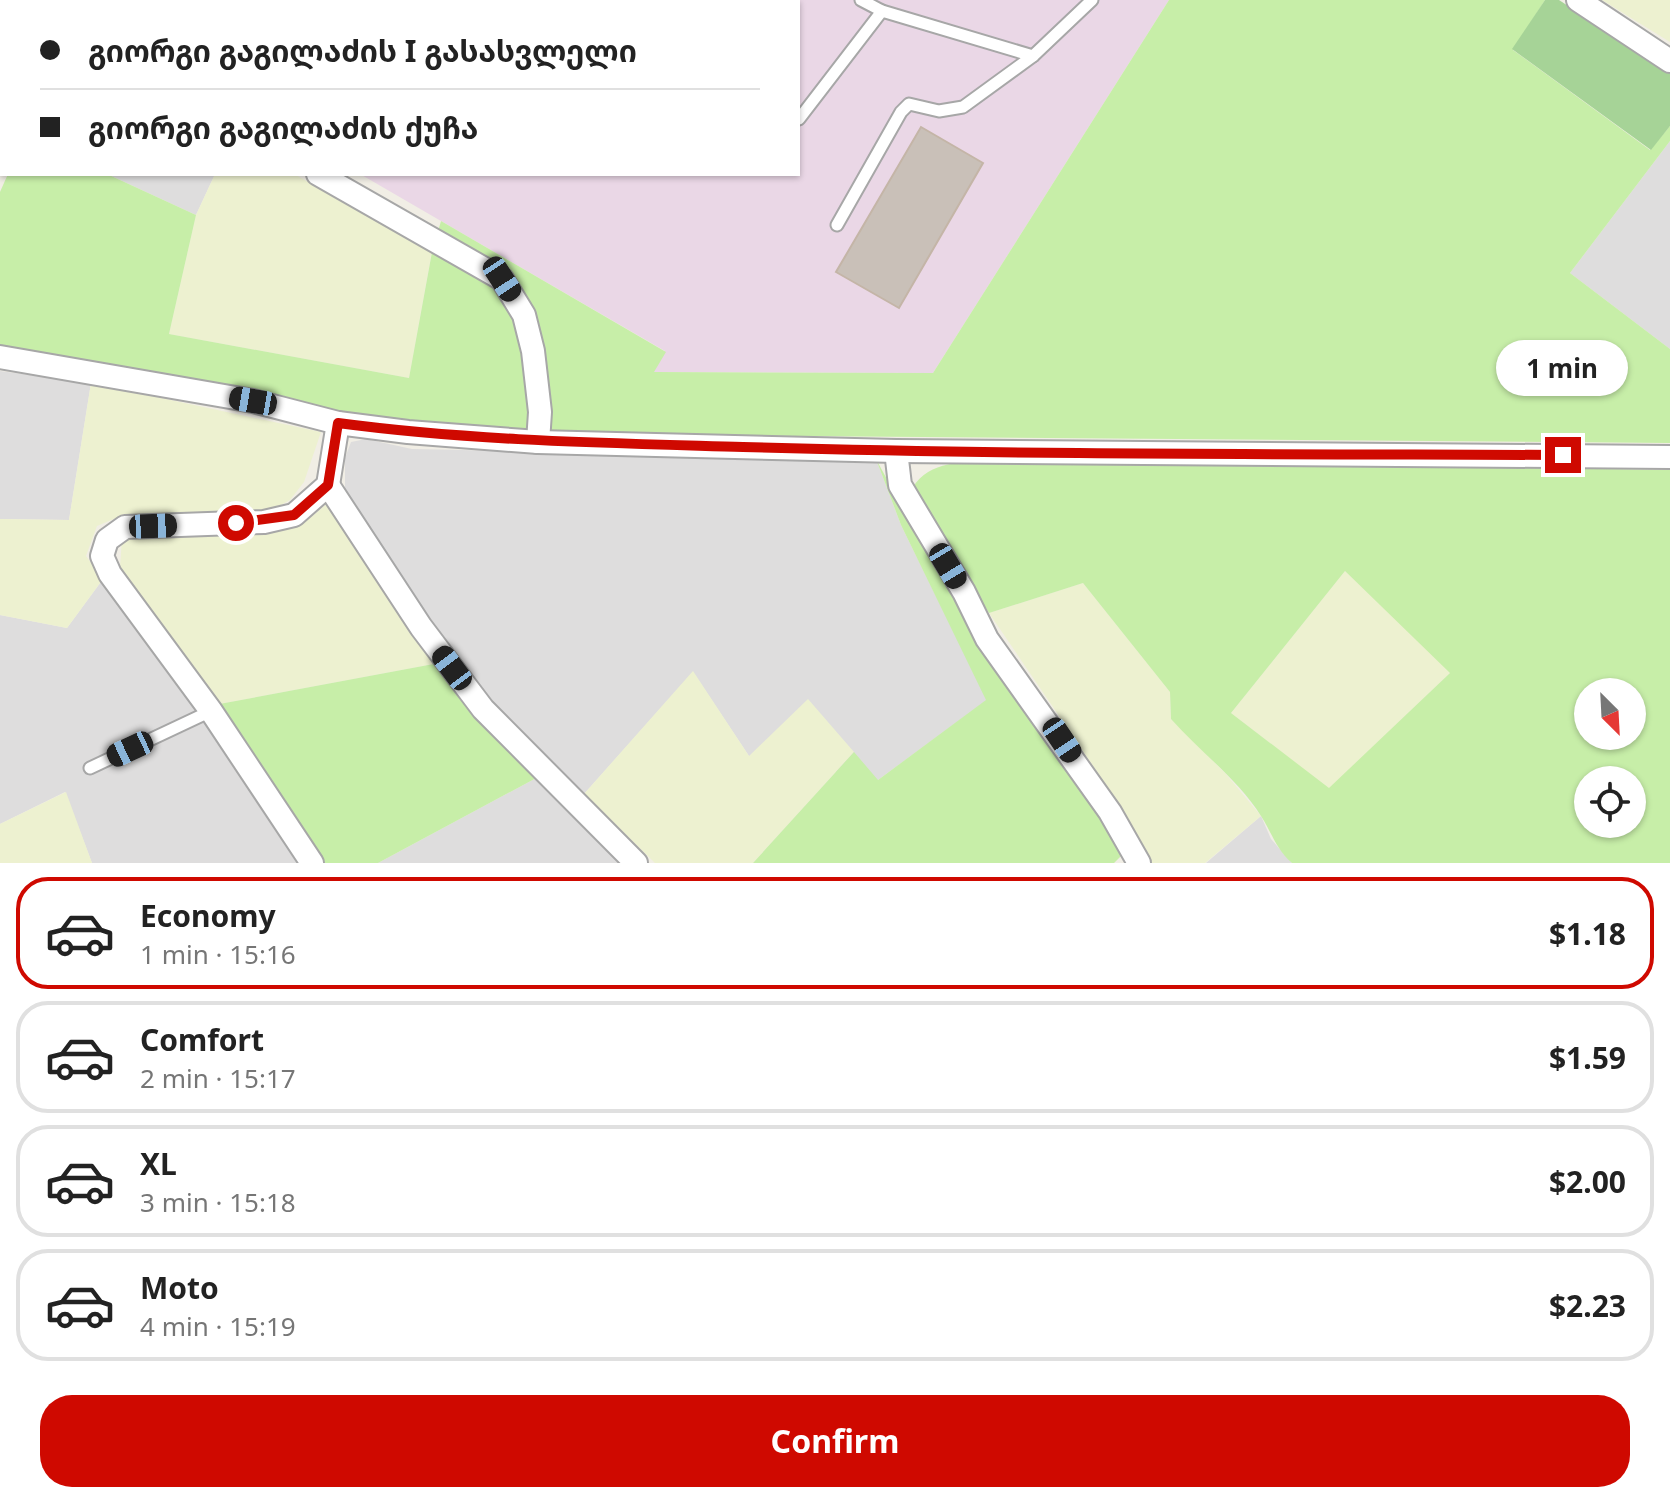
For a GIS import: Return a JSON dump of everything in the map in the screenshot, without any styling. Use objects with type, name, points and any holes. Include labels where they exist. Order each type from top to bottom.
[{"type":"street","points":[[1578,0],[1670,61]]},
{"type":"street","points":[[322,176],[502,279],[524,315],[533,351],[540,412],[538,442]]},
{"type":"street","points":[[0,357],[253,401],[338,423],[538,442],[896,451],[1670,457]]},
{"type":"street","points":[[312,863],[211,711],[110,574],[102,556],[107,540],[125,527],[264,522],[294,515],[328,485],[338,423]]},
{"type":"street","points":[[896,451],[900,485],[964,592],[987,639],[1102,800],[1139,863]]},
{"type":"street","points":[[328,485],[421,627],[483,709],[636,863]]},
{"type":"lane","points":[[861,0],[882,11],[1033,56]]},
{"type":"lane","points":[[837,225],[901,112],[909,104],[939,111],[963,107],[1033,56],[1092,0]]},
{"type":"lane","points":[[800,118],[882,11]]},
{"type":"lane","points":[[90,768],[211,711]]},
{"type":"shaded area","points":[[800,0],[1169,0],[933,373],[653,372],[665,351],[363,176],[800,176]]},
{"type":"shaded area","points":[[1670,141],[1670,349],[1570,273]]},
{"type":"shaded area","points":[[111,176],[214,176],[196,215]]},
{"type":"shaded area","points":[[0,371],[91,383],[69,520],[0,519]]},
{"type":"shaded area","points":[[366,439],[412,449],[876,459],[901,525],[987,700],[878,780],[749,756],[693,672],[584,794],[517,731],[459,659],[363,523],[345,490],[345,458],[351,442]]},
{"type":"shaded area","points":[[103,579],[186,687],[300,863],[92,863],[65,792],[0,824],[0,615],[67,628]]},
{"type":"shaded area","points":[[540,776],[623,863],[378,863]]},
{"type":"shaded area","points":[[1261,816],[1271,839],[1292,863],[1206,863]]},
{"type":"green space","points":[[1169,0],[1545,0],[1513,50],[1650,150],[1670,126],[1670,141],[1570,273],[1670,349],[1670,443],[658,435],[508,431],[351,414],[0,347],[0,192],[7,176],[111,176],[196,215],[169,334],[409,378],[432,252],[441,221],[666,352],[654,372],[933,373]]},
{"type":"green space","points":[[1545,0],[1559,0],[1670,73],[1670,126],[1651,150],[1512,49]]},
{"type":"green space","points":[[1602,0],[1670,0],[1670,42]]},
{"type":"green space","points":[[214,176],[298,176],[432,251],[409,378],[169,334],[196,215]]},
{"type":"green space","points":[[91,383],[321,432],[304,482],[290,500],[270,511],[116,518],[97,526],[86,556],[103,579],[67,628],[0,615],[0,519],[69,520]]},
{"type":"green space","points":[[876,459],[917,535],[961,597],[1124,853],[1114,863],[753,863],[854,752],[878,780],[986,700],[901,525]]},
{"type":"green space","points":[[992,459],[1670,470],[1670,863],[1292,863],[1252,803],[1171,719],[1170,692],[1083,583],[989,613],[913,487],[928,472],[959,462]],"holes":[[[1345,571],[1450,673],[1329,788],[1231,713]]]},
{"type":"green space","points":[[329,502],[439,663],[214,705],[127,583],[120,567],[122,538],[141,532],[281,529],[309,519]]},
{"type":"green space","points":[[1345,571],[1451,672],[1329,789],[1231,713]]},
{"type":"green space","points":[[1083,583],[1170,692],[1171,719],[1225,773],[1261,816],[1205,863],[1152,863],[1121,807],[989,613]]},
{"type":"green space","points":[[439,663],[540,776],[378,863],[319,863],[214,705]]},
{"type":"green space","points":[[693,671],[749,756],[808,699],[854,752],[753,863],[655,863],[584,794]]},
{"type":"green space","points":[[66,792],[92,863],[0,863],[0,824]]},
{"type":"building","points":[[921,127],[983,163],[899,308],[836,272]]},
{"type":"route","points":[[236,523],[264,522],[294,515],[328,485],[338,423],[538,442],[896,451],[1563,455]]}]
